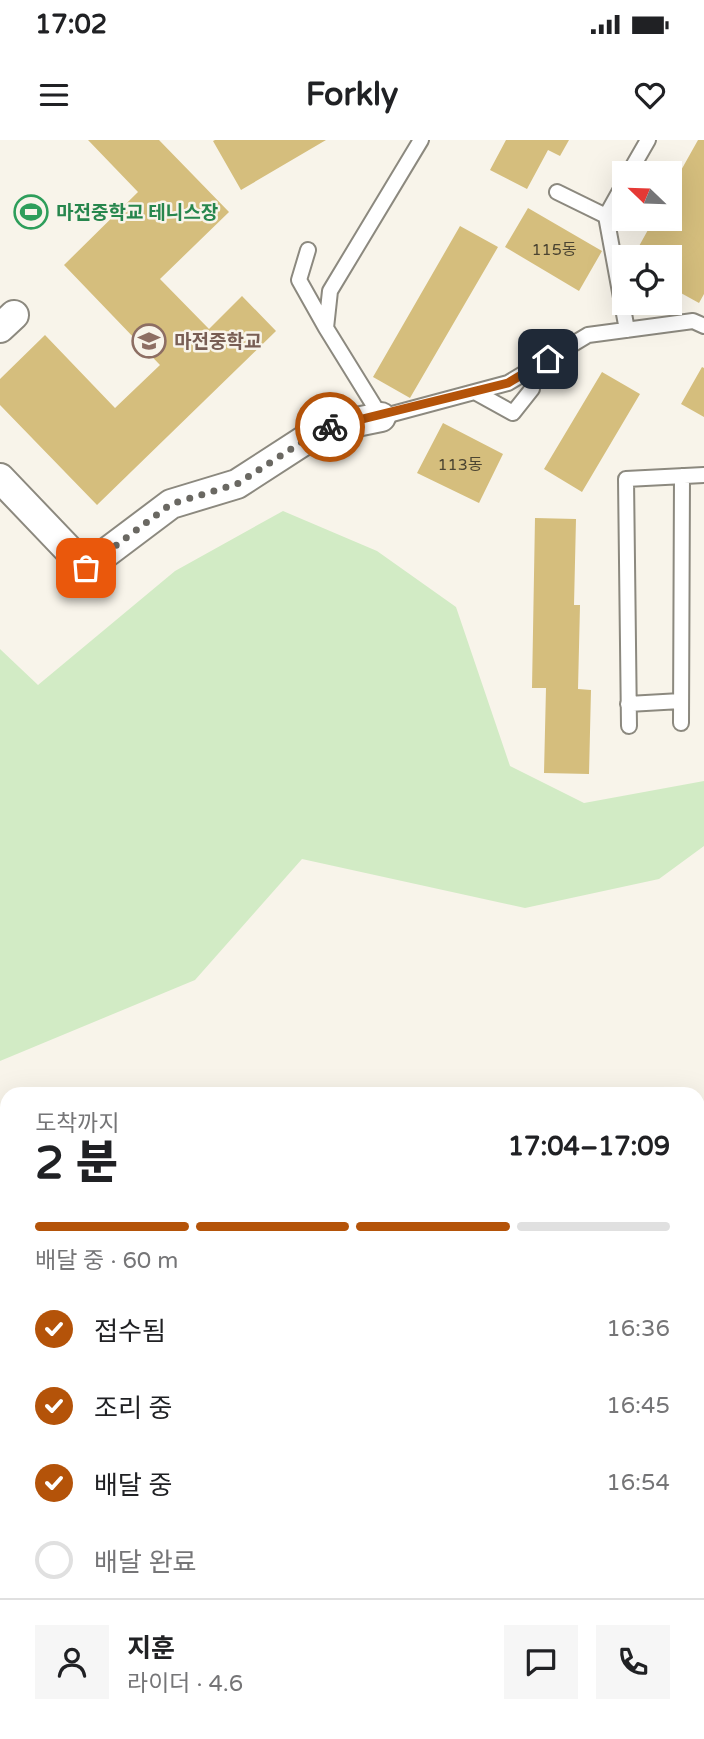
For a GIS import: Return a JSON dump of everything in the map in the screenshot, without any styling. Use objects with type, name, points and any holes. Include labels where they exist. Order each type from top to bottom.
[{"type":"street","points":[[0,478],[86,568],[171,504],[237,484],[322,429],[381,416]]},
{"type":"lane","points":[[326,328],[330,291],[421,140]]},
{"type":"lane","points":[[636,161],[648,140]]},
{"type":"lane","points":[[557,192],[606,216]]},
{"type":"lane","points":[[612,205],[606,216],[627,330]]},
{"type":"lane","points":[[308,250],[299,280],[381,416],[508,383],[588,335],[693,321],[704,326]]},
{"type":"lane","points":[[475,392],[513,412],[532,389]]},
{"type":"lane","points":[[629,726],[626,479],[704,475]]},
{"type":"lane","points":[[681,723],[682,476]]},
{"type":"lane","points":[[628,704],[681,701]]},
{"type":"green space","points":[[283,511],[377,551],[456,607],[510,766],[584,803],[704,781],[704,846],[659,879],[525,908],[302,859],[195,980],[0,1061],[0,649],[38,685],[175,571]]},
{"type":"building","points":[[88,140],[159,140],[229,212],[160,279],[209,329],[242,296],[276,331],[97,505],[0,405],[0,379],[45,335],[115,408],[160,365],[64,265],[138,192]]},
{"type":"building","points":[[326,140],[241,190],[213,141]]},
{"type":"building","points":[[506,140],[569,140],[560,156],[548,150],[527,189],[490,170]]},
{"type":"building","points":[[698,140],[704,140],[704,294],[699,303],[682,294],[682,245],[640,245],[647,231],[682,231],[682,169]]},
{"type":"building","points":[[528,208],[602,251],[579,291],[505,247]]},
{"type":"building","points":[[460,226],[498,247],[410,398],[373,377]]},
{"type":"building","points":[[702,367],[704,368],[704,417],[681,404]]},
{"type":"building","points":[[602,372],[640,394],[582,492],[544,469]]},
{"type":"building","points":[[443,423],[503,454],[479,503],[417,473]]},
{"type":"building","points":[[535,518],[576,519],[574,605],[580,605],[578,689],[591,690],[589,774],[544,773],[546,688],[532,688]]},
{"type":"way so far","points":[[86,568],[171,504],[237,484],[322,429],[330,427]]},
{"type":"place","name":"마전중학교 테니스장","points":[[31,212]]},
{"type":"place","name":"마전중학교","points":[[149,341]]},
{"type":"route","points":[[330,427],[508,383],[548,359]]}]
